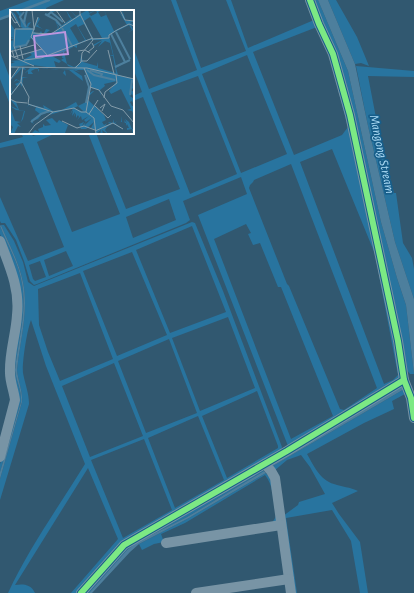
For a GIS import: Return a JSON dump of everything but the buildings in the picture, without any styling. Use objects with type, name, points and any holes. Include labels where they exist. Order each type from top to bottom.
[{"type":"street","points":[[310,0],[333,54],[350,115],[398,341],[404,380],[411,398],[414,418]]},
{"type":"street","points":[[0,241],[14,276],[18,299],[18,314],[10,372],[15,400],[0,457]]},
{"type":"street","points":[[81,593],[124,545],[265,464],[404,380]]},
{"type":"street","points":[[265,464],[275,478],[291,593]]},
{"type":"street","points":[[166,542],[281,525]]},
{"type":"street","points":[[196,593],[288,579]]},
{"type":"shaded area","points":[[30,0],[47,0],[22,10],[10,10],[10,14],[0,19],[0,11]]},
{"type":"shaded area","points":[[50,0],[64,0],[46,8],[47,10],[25,10]]},
{"type":"shaded area","points":[[171,0],[176,0],[201,68],[246,51],[226,0],[231,0],[248,48],[314,20],[317,27],[253,52],[294,155],[342,135],[348,127],[335,78],[352,131],[400,377],[288,446],[198,215],[247,194],[241,177],[183,201],[190,220],[186,223],[34,285],[30,281],[16,240],[5,223],[1,223],[0,221],[0,197],[28,261],[64,247],[23,143],[0,148],[0,143],[23,137],[22,134],[32,134],[33,136],[38,134],[54,134],[37,142],[72,232],[120,214],[88,134],[96,134],[126,209],[180,189],[143,97],[134,101],[134,96],[142,92],[134,71],[134,50],[149,89],[197,70]],"holes":[[[247,55],[287,154],[241,173],[202,74]],[[198,76],[237,174],[190,194],[151,93]],[[332,149],[375,254],[398,375],[393,380],[384,384],[300,162]],[[291,164],[377,388],[344,410],[340,409],[287,284],[249,188],[254,180]],[[169,199],[176,220],[133,238],[126,217]],[[246,224],[251,233],[248,234],[253,245],[260,243],[278,287],[281,287],[333,416],[291,439],[214,239]],[[66,251],[73,266],[49,276],[44,260]],[[40,261],[46,277],[35,281],[29,265]]]},
{"type":"shaded area","points":[[312,0],[318,0],[348,71],[381,222],[406,305],[414,374],[410,374],[406,369],[364,174]]},
{"type":"shaded area","points":[[318,0],[328,0],[355,64],[395,242],[414,299],[414,374],[406,305],[381,222],[348,71]]},
{"type":"shaded area","points":[[328,0],[336,0],[357,37],[369,66],[361,63],[355,64]]},
{"type":"shaded area","points":[[0,52],[10,78],[10,104],[0,79]]},
{"type":"shaded area","points":[[356,66],[414,71],[414,77],[368,76],[382,149],[394,193],[396,193],[403,243],[412,258],[414,269],[414,299],[395,242],[368,126]]},
{"type":"shaded area","points":[[192,222],[195,223],[223,291],[282,447],[281,450],[131,538],[76,593],[71,593],[118,539],[88,468],[15,585],[29,586],[35,593],[8,593],[35,543],[85,464],[46,366],[31,320],[26,339],[23,368],[29,404],[0,500],[0,479],[22,402],[22,394],[17,370],[25,315],[25,293],[23,282],[16,260],[1,225],[4,225],[14,241],[23,262],[28,282],[34,286]],"holes":[[[192,226],[226,312],[170,333],[136,250]],[[132,252],[167,335],[117,356],[83,271]],[[80,273],[113,359],[60,381],[39,325],[38,289]],[[228,317],[255,388],[200,411],[172,338]],[[169,339],[197,413],[146,433],[118,361]],[[114,363],[143,436],[90,457],[62,386]],[[257,391],[278,448],[227,478],[202,416]],[[198,416],[224,480],[175,508],[148,438]],[[144,439],[172,510],[123,538],[91,460]]]},
{"type":"shaded area","points":[[1,225],[16,260],[23,282],[25,293],[25,315],[17,370],[22,394],[22,402],[0,479],[0,472],[21,402],[21,394],[15,370],[23,316],[22,284],[16,261],[0,226]]},
{"type":"shaded area","points":[[0,226],[20,276],[23,295],[23,316],[15,370],[21,394],[21,402],[0,472],[0,464],[8,438],[17,334],[7,251],[0,234]]},
{"type":"shaded area","points":[[404,384],[406,388],[273,466],[272,464]]},
{"type":"shaded area","points":[[406,388],[405,394],[392,401],[394,409],[364,423],[307,454],[321,476],[329,482],[358,491],[332,503],[360,542],[368,593],[360,593],[351,541],[332,510],[286,518],[297,593],[294,593],[283,516],[298,505],[299,502],[325,494],[310,467],[301,455],[287,460],[274,471],[273,466]]},
{"type":"shaded area","points":[[263,470],[264,471],[187,517],[137,542],[127,550],[89,593],[84,593],[124,549]]},
{"type":"shaded area","points":[[264,471],[266,473],[189,518],[139,544],[92,593],[89,593],[127,550],[137,542],[187,517]]},
{"type":"shaded area","points":[[266,473],[272,481],[278,521],[272,523],[276,515],[272,489],[265,475],[185,523],[161,534],[164,542],[154,544],[142,550],[139,544],[189,518]]},
{"type":"waterway","points":[[23,10],[49,0]]},
{"type":"waterway","points":[[0,19],[10,15]]},
{"type":"cycle path","points":[[310,0],[333,54],[350,115],[398,341],[404,380],[411,398],[414,418]]},
{"type":"cycle path","points":[[81,593],[124,545],[287,451],[404,380]]},
{"type":"water label","name":"Mangong Stream","points":[[383,154]]}]
